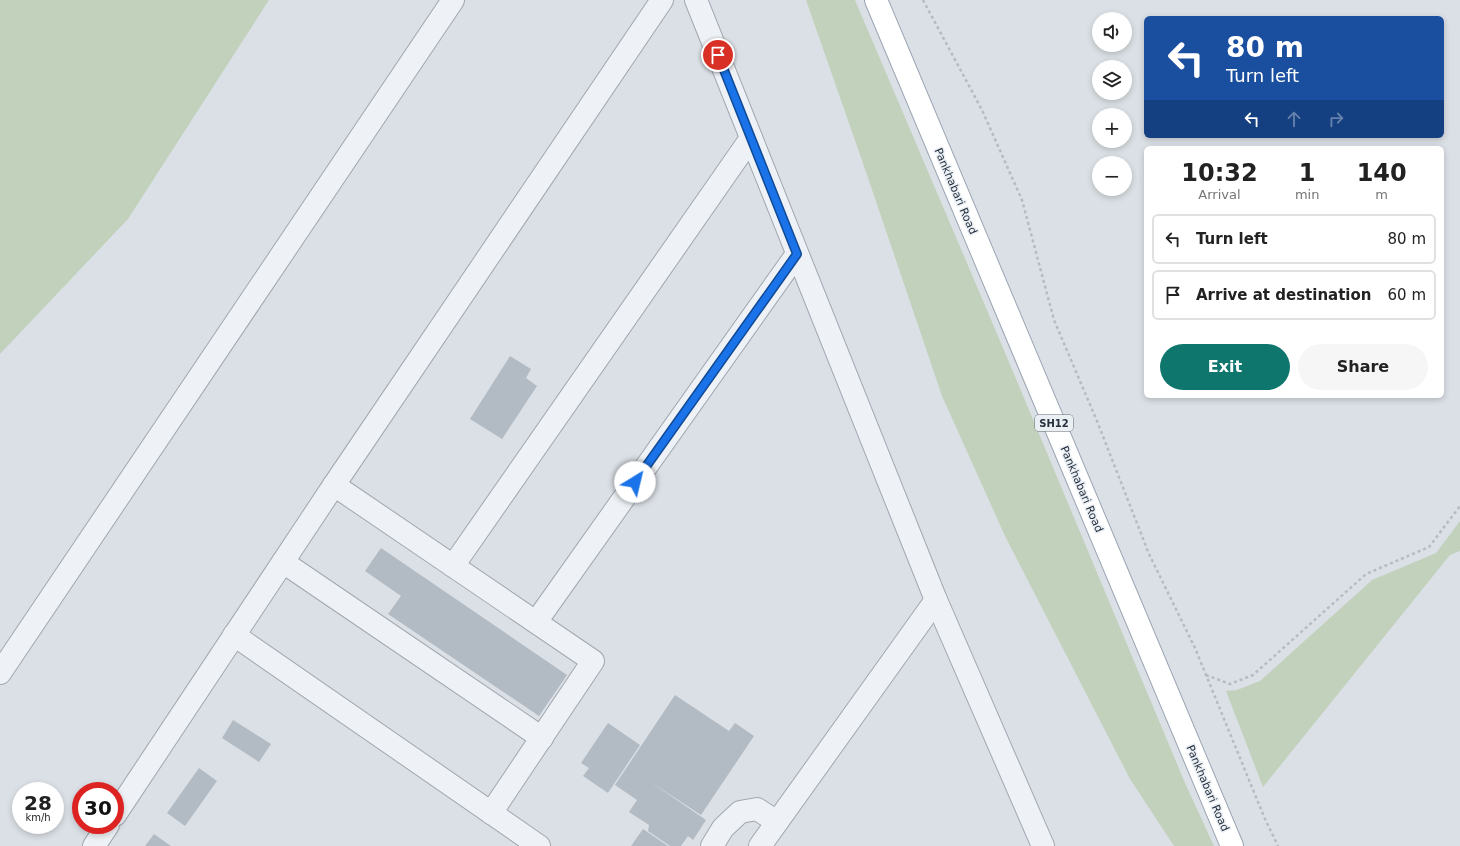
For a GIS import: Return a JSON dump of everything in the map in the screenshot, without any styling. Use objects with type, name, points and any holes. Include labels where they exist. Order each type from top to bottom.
[{"type":"main road","name":"Pankhabari Road","points":[[876,0],[1232,846]]},
{"type":"street","points":[[0,674],[453,0]]},
{"type":"street","points":[[124,801],[334,485],[662,0]]},
{"type":"street","points":[[696,0],[936,600],[1043,846]]},
{"type":"street","points":[[453,566],[751,138]]},
{"type":"street","points":[[536,622],[797,254]]},
{"type":"street","points":[[334,485],[594,661],[491,813]]},
{"type":"street","points":[[283,562],[542,738]]},
{"type":"street","points":[[760,846],[936,600]]},
{"type":"street","points":[[234,635],[539,846]]},
{"type":"street","points":[[712,846],[723,828],[740,812],[757,809],[777,822]]},
{"type":"street","points":[[94,846],[102,834]]},
{"type":"path","points":[[923,0],[982,110],[1022,200],[1054,320],[1097,421],[1149,554],[1195,648],[1265,819],[1278,846]]},
{"type":"path","points":[[1206,675],[1230,684],[1253,676],[1366,574],[1429,547],[1460,506]]},
{"type":"green space","points":[[0,0],[269,0],[128,219],[0,354]]},
{"type":"green space","points":[[806,0],[855,0],[1001,343],[1185,783],[1214,846],[1174,846],[1130,779],[1005,536],[942,396]]},
{"type":"green space","points":[[1460,521],[1460,551],[1450,555],[1263,787],[1226,691],[1237,690],[1260,681],[1372,580],[1436,553]]},
{"type":"building","points":[[510,356],[531,369],[526,378],[537,386],[502,439],[470,419]]},
{"type":"building","points":[[381,548],[567,675],[539,716],[388,614],[401,596],[365,571]]},
{"type":"building","points":[[675,695],[729,731],[735,723],[754,736],[701,815],[649,781],[706,820],[693,840],[688,836],[681,846],[670,846],[648,831],[649,825],[629,812],[637,800],[615,785]]},
{"type":"building","points":[[233,720],[271,744],[259,762],[222,738]]},
{"type":"building","points":[[608,723],[640,745],[608,793],[583,776],[589,768],[581,763]]},
{"type":"building","points":[[199,768],[217,781],[185,826],[167,813]]},
{"type":"building","points":[[643,829],[668,846],[631,846]]},
{"type":"building","points":[[154,834],[171,846],[145,846]]},
{"type":"route","points":[[635,482],[797,254],[718,55]]}]
